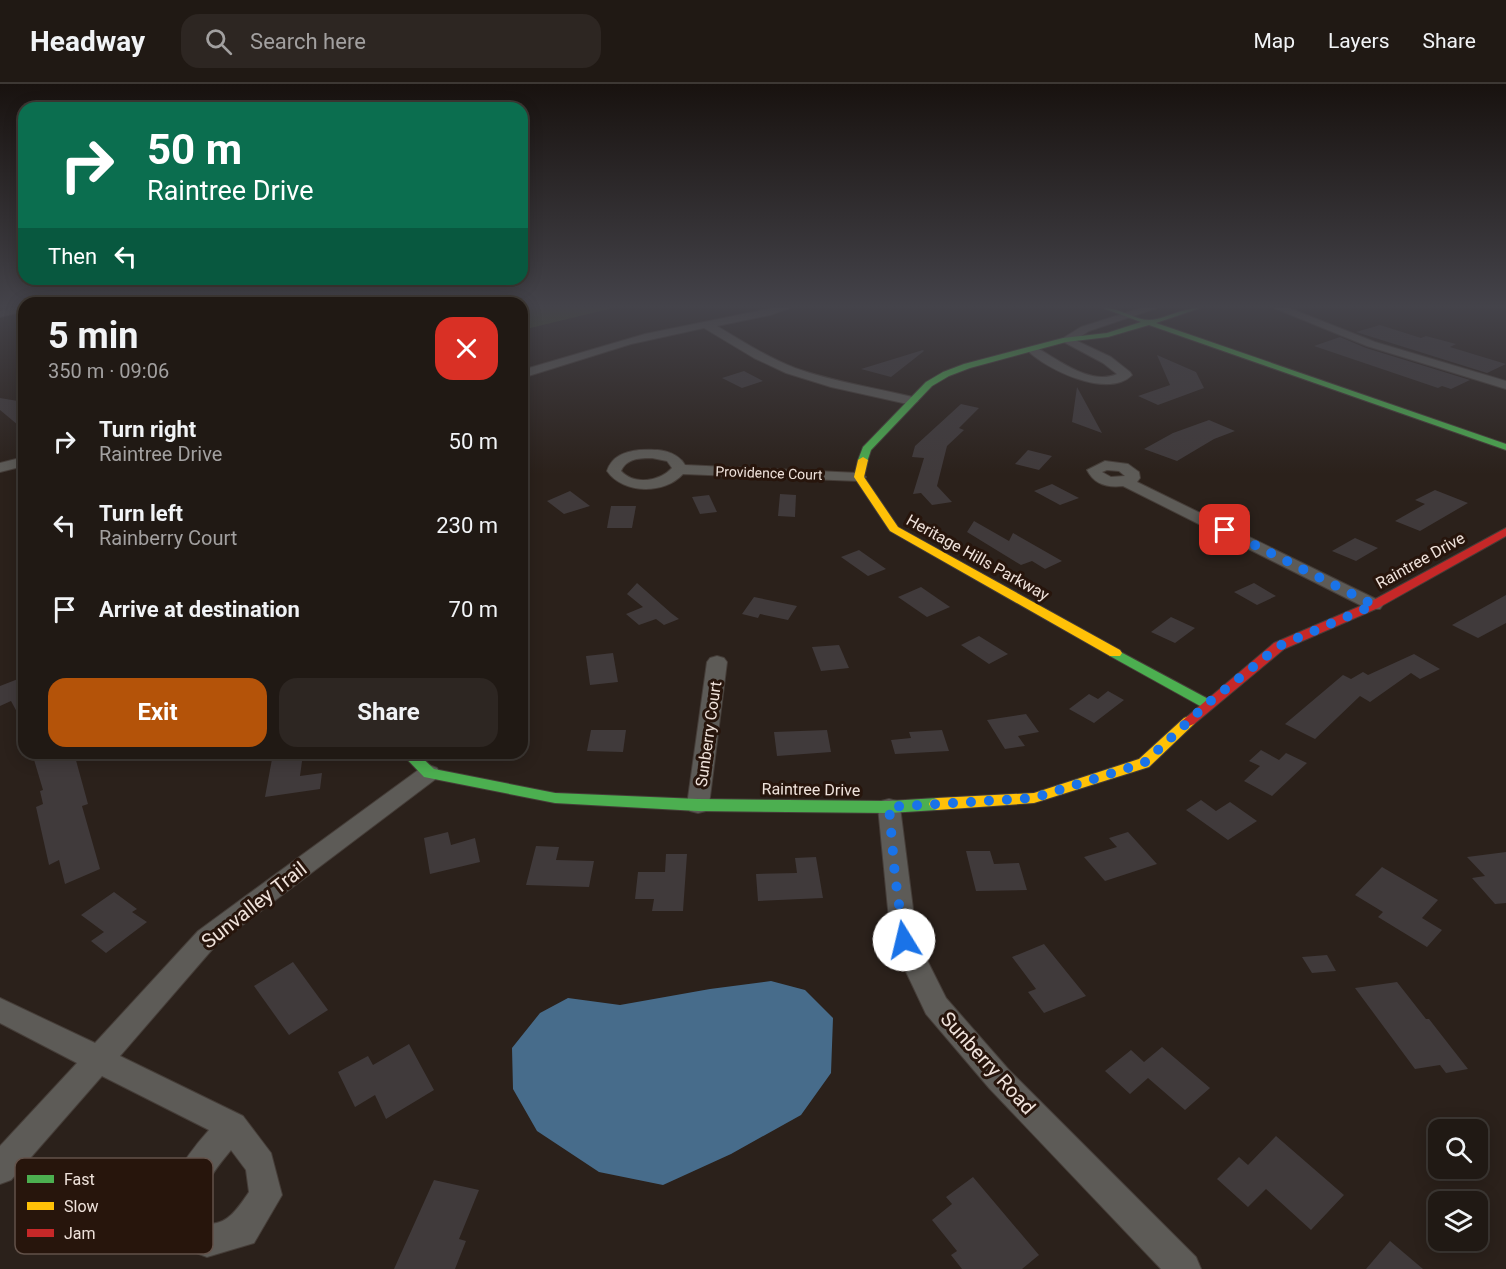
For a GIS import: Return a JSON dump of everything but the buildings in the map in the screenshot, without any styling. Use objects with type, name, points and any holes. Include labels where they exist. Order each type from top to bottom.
[{"type":"street","points":[[528,372],[555,363]]},
{"type":"street","points":[[775,363],[832,383],[912,401]]},
{"type":"street","points":[[859,477],[866,449],[929,384],[946,374],[978,363]]},
{"type":"street","points":[[1057,363],[1077,374],[1101,381],[1118,380],[1126,375],[1111,363]]},
{"type":"street","points":[[1266,363],[1506,447]]},
{"type":"street","points":[[1435,363],[1506,385]]},
{"type":"street","points":[[1,467],[18,463]]},
{"type":"street","name":"Providence Court","points":[[679,470],[859,477]]},
{"type":"street","name":"Heritage Hills Parkway","points":[[859,477],[894,528],[1207,704]]},
{"type":"street","points":[[1126,482],[1374,605]]},
{"type":"street","name":"Raintree Drive","points":[[429,773],[555,798],[698,805],[889,807],[1034,798],[1144,763],[1207,704],[1279,646],[1374,605],[1506,531]]},
{"type":"street","name":"Sunberry Court","points":[[698,805],[717,663]]},
{"type":"street","points":[[414,759],[429,773]]},
{"type":"street","name":"Sunvalley Trail","points":[[0,1169],[207,938],[429,773]]},
{"type":"street","name":"Sunberry Road","points":[[889,807],[904,940],[936,1006],[999,1078],[1184,1269]]},
{"type":"street","points":[[0,1010],[232,1126]]},
{"type":"water","points":[[771,981],[805,990],[833,1018],[831,1073],[801,1115],[731,1154],[663,1185],[599,1172],[537,1131],[513,1089],[512,1048],[540,1013],[568,998],[620,1005]]},
{"type":"traffic: fast","points":[[863,460],[866,449],[929,384],[946,374],[977,363]]},
{"type":"traffic: fast","points":[[1266,363],[1506,447]]},
{"type":"traffic: fast","points":[[1115,653],[1207,704]]},
{"type":"traffic: fast","points":[[414,759],[429,773],[555,798],[698,805],[889,807],[937,804]]},
{"type":"traffic: slow","points":[[863,460],[859,477],[894,529],[1115,653]]},
{"type":"traffic: slow","points":[[937,804],[1034,798],[1144,763],[1189,721]]},
{"type":"traffic: jam","points":[[1189,721],[1279,646],[1374,605],[1506,531]]},
{"type":"route","points":[[904,940],[889,807],[1034,798],[1144,763],[1207,704],[1279,646],[1374,605],[1225,530]]}]
